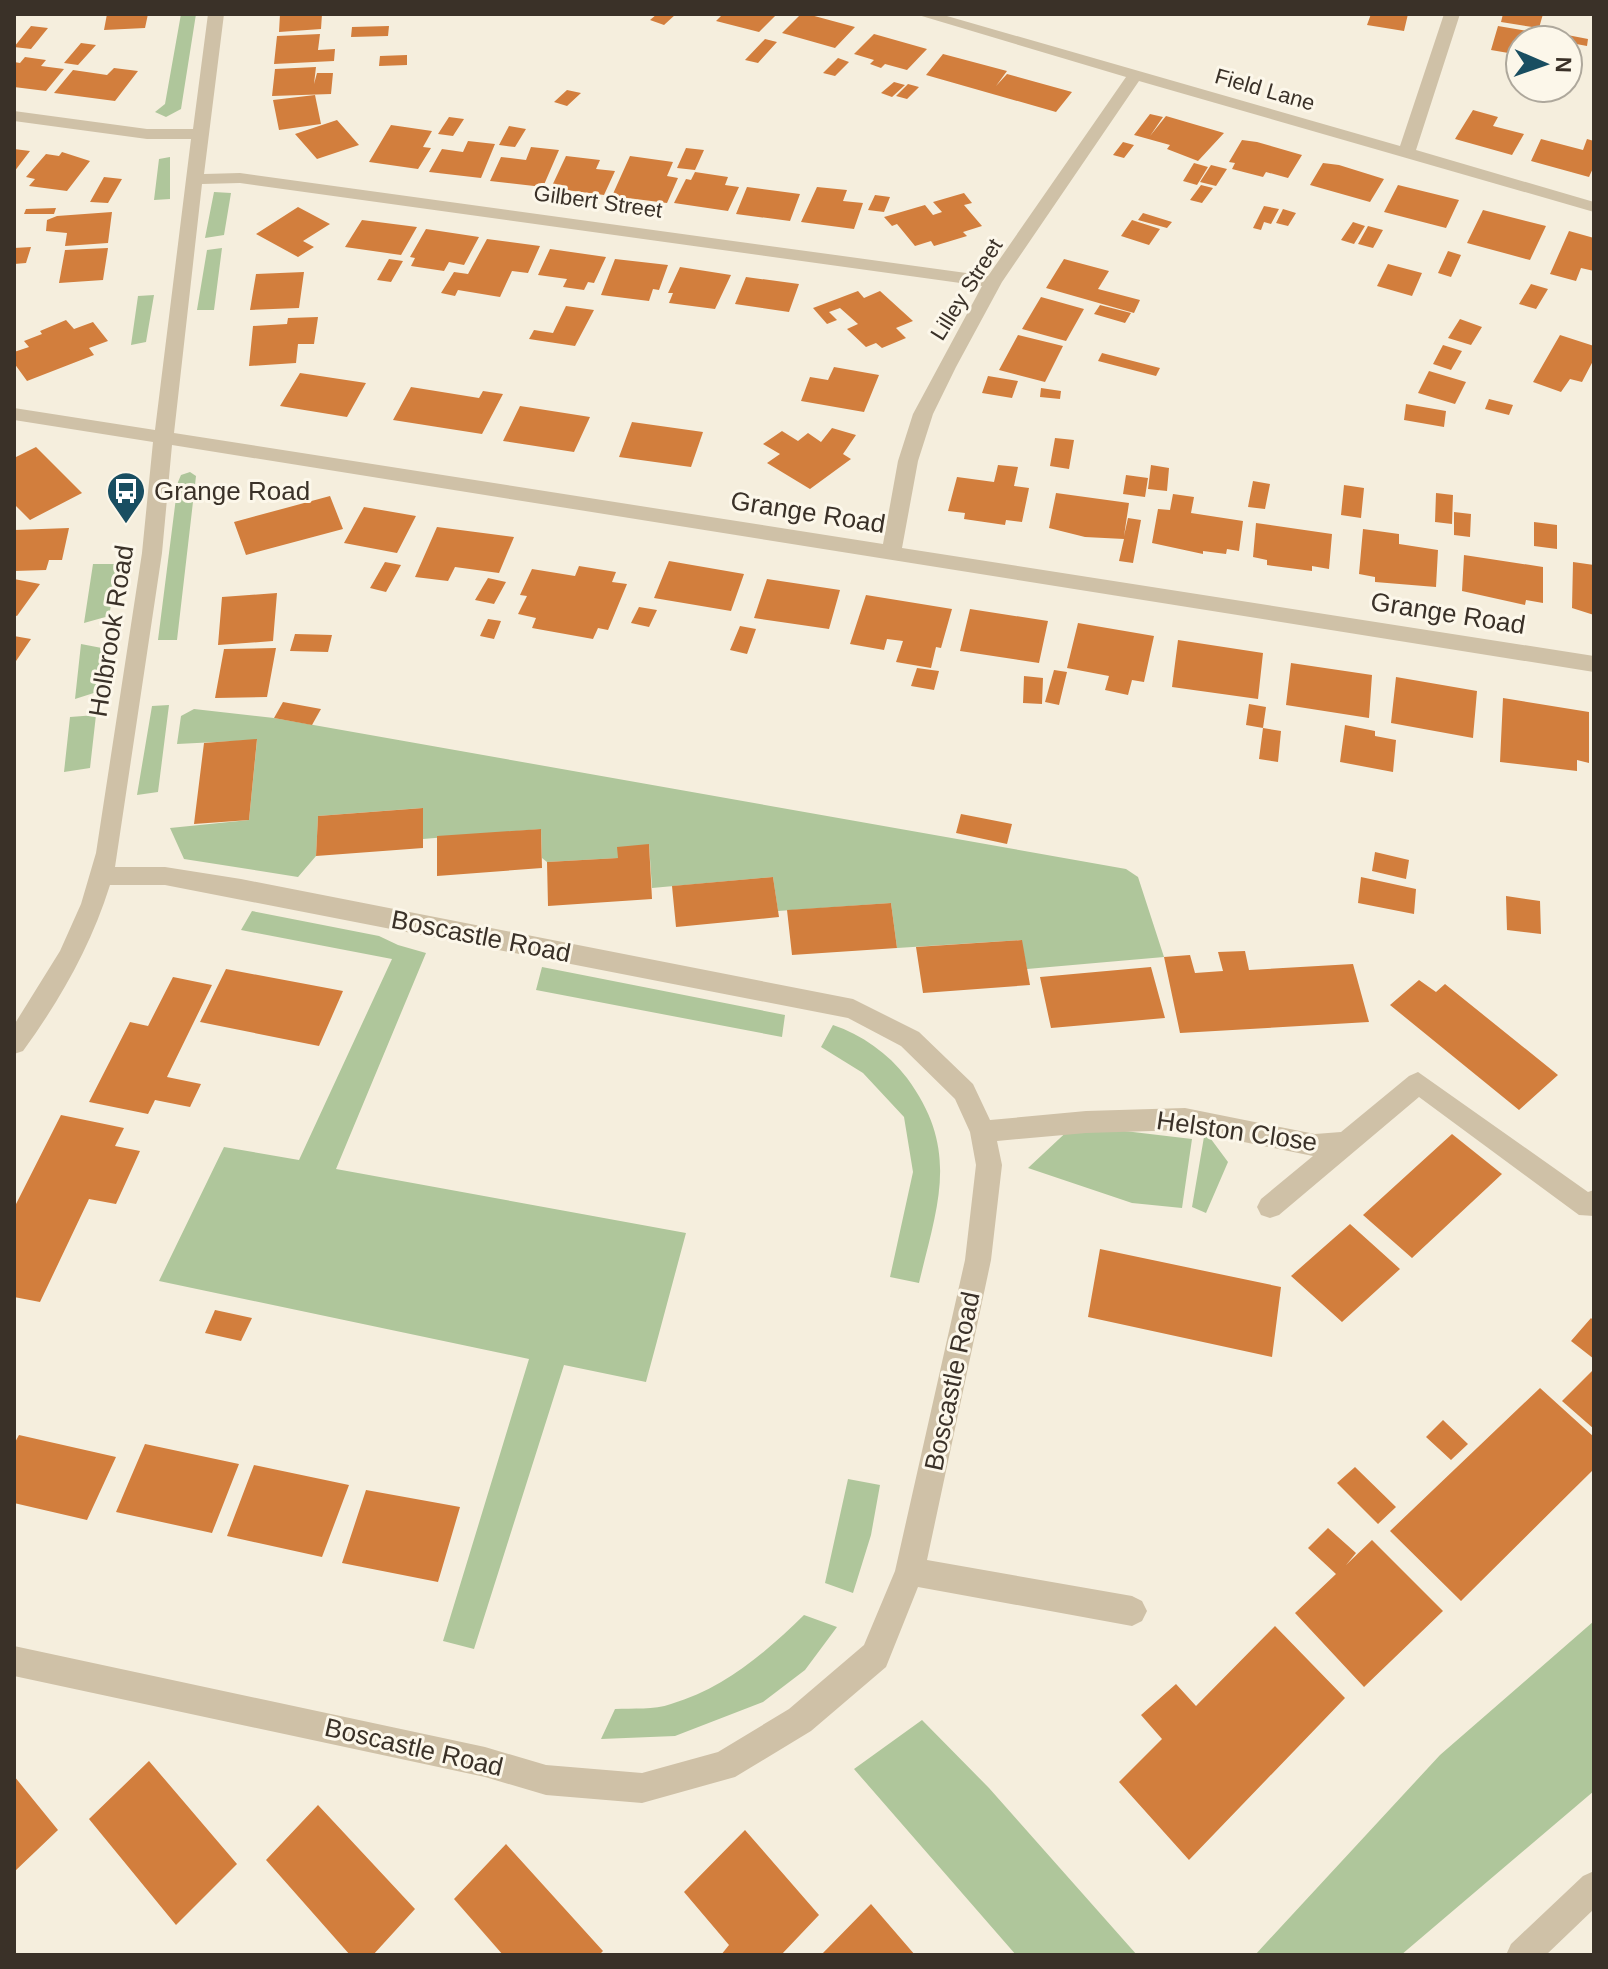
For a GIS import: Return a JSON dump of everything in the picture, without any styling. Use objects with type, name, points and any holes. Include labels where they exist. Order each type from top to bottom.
[{"type":"street","name":"Holbrook Road","points":[[14,1044],[34,1018],[69,956],[102,876],[152,553],[163,438],[216,14]]},
{"type":"street","name":"Field Lane","points":[[923,14],[1594,207]]},
{"type":"street","points":[[1406,154],[1452,14]]},
{"type":"street","name":"Lilley Street","points":[[891,554],[908,461],[923,414],[993,282],[1136,74]]},
{"type":"street","points":[[14,116],[147,134],[201,134]]},
{"type":"street","name":"Gilbert Street","points":[[196,179],[240,178],[832,257],[993,282]]},
{"type":"street","name":"Grange Road","points":[[14,414],[1594,664]]},
{"type":"street","name":"Boscastle Road","points":[[14,1661],[485,1762],[546,1780],[642,1788],[724,1766],[800,1720],[875,1656],[910,1571],[978,1260],[989,1165],[983,1132],[964,1092],[931,1056],[910,1039],[853,1009],[241,888],[165,876],[102,876]]},
{"type":"street","name":"Helston Close","points":[[1270,1207],[1418,1083],[1588,1207],[1594,1201]]},
{"type":"street","name":"Helston Close","points":[[983,1132],[1086,1122],[1185,1119],[1315,1145],[1347,1142]]},
{"type":"street","points":[[910,1571],[1132,1611]]},
{"type":"street","points":[[1522,1955],[1594,1887]]},
{"type":"green space","points":[[181,14],[196,14],[181,109],[166,117],[155,112],[165,104]]},
{"type":"green space","points":[[170,157],[170,199],[154,200],[159,159]]},
{"type":"green space","points":[[214,192],[231,193],[224,235],[205,238]]},
{"type":"green space","points":[[222,248],[214,310],[197,310],[207,250]]},
{"type":"green space","points":[[154,295],[146,342],[131,345],[138,296]]},
{"type":"green space","points":[[190,472],[196,476],[177,640],[158,640],[178,482],[181,475]]},
{"type":"green space","points":[[93,564],[115,564],[118,567],[109,616],[84,623]]},
{"type":"green space","points":[[81,644],[107,649],[100,691],[75,699]]},
{"type":"green space","points":[[169,705],[158,792],[137,795],[152,706]]},
{"type":"green space","points":[[194,709],[274,718],[1126,869],[1138,877],[1164,957],[1027,969],[1021,940],[897,948],[891,903],[778,911],[773,877],[652,888],[649,844],[618,858],[547,862],[542,858],[541,829],[423,839],[422,808],[318,816],[316,856],[298,877],[184,859],[170,828],[249,820],[257,740],[177,744],[181,716]]},
{"type":"green space","points":[[96,715],[90,768],[64,772],[70,717]]},
{"type":"green space","points":[[252,911],[379,936],[426,953],[336,1169],[686,1233],[646,1382],[564,1365],[474,1649],[443,1641],[529,1359],[159,1281],[224,1147],[299,1160],[392,959],[241,930]]},
{"type":"green space","points":[[542,967],[785,1015],[782,1037],[536,990]]},
{"type":"green space","points":[[833,1025],[864,1040],[892,1061],[924,1104],[934,1129],[939,1153],[938,1202],[919,1283],[890,1277],[913,1172],[904,1117],[863,1073],[821,1047]]},
{"type":"green space","points":[[1074,1125],[1192,1139],[1182,1208],[1132,1203],[1028,1168]]},
{"type":"green space","points":[[1205,1131],[1228,1162],[1206,1213],[1192,1207]]},
{"type":"green space","points":[[848,1479],[880,1485],[871,1535],[853,1593],[825,1583]]},
{"type":"green space","points":[[804,1615],[837,1627],[805,1670],[763,1702],[675,1736],[601,1739],[615,1709],[664,1706],[709,1689],[759,1656]]},
{"type":"green space","points":[[1594,1621],[1594,1791],[1401,1955],[1255,1955],[1440,1755]]},
{"type":"green space","points":[[922,1720],[989,1788],[1137,1955],[1016,1955],[854,1769]]},
{"type":"building","points":[[107,14],[148,14],[145,28],[104,30]]},
{"type":"building","points":[[280,14],[322,14],[321,29],[279,32]]},
{"type":"building","points":[[657,14],[676,14],[664,25],[650,20]]},
{"type":"building","points":[[716,14],[777,14],[759,32],[716,21],[721,16]]},
{"type":"building","points":[[801,14],[855,27],[835,48],[782,33]]},
{"type":"building","points":[[1371,14],[1408,14],[1404,31],[1367,25]]},
{"type":"building","points":[[1503,14],[1543,14],[1540,24],[1501,22]]},
{"type":"building","points":[[31,26],[48,28],[31,49],[14,47]]},
{"type":"building","points":[[389,26],[388,36],[351,37],[352,27]]},
{"type":"building","points":[[1498,26],[1504,27],[1504,52],[1491,50]]},
{"type":"building","points":[[320,34],[318,50],[335,49],[334,61],[274,64],[277,36]]},
{"type":"building","points":[[874,34],[927,49],[907,70],[885,64],[881,68],[870,64],[874,60],[854,54]]},
{"type":"building","points":[[765,39],[777,42],[758,63],[745,60]]},
{"type":"building","points":[[81,43],[96,45],[78,65],[64,63]]},
{"type":"building","points":[[943,54],[1007,71],[996,86],[1007,74],[1072,92],[1056,112],[926,75]]},
{"type":"building","points":[[407,55],[407,65],[379,66],[380,56]]},
{"type":"building","points":[[25,57],[46,60],[41,66],[64,69],[46,91],[14,87],[14,62],[20,63]]},
{"type":"building","points":[[838,58],[849,62],[835,76],[823,73]]},
{"type":"building","points":[[316,67],[314,84],[317,73],[333,73],[331,94],[272,96],[275,69]]},
{"type":"building","points":[[114,68],[138,71],[115,101],[54,93],[73,70],[107,75]]},
{"type":"building","points":[[894,82],[905,85],[892,97],[881,93]]},
{"type":"building","points":[[908,84],[919,87],[907,99],[896,96]]},
{"type":"building","points":[[567,90],[581,93],[567,106],[554,102]]},
{"type":"building","points":[[315,95],[321,124],[279,130],[273,100]]},
{"type":"building","points":[[1473,110],[1498,117],[1493,126],[1524,134],[1512,155],[1455,139]]},
{"type":"building","points":[[1150,114],[1163,117],[1150,136],[1166,116],[1224,133],[1198,161],[1167,149],[1170,145],[1134,135]]},
{"type":"building","points":[[449,117],[464,119],[453,136],[438,134]]},
{"type":"building","points":[[337,120],[359,145],[317,159],[295,134]]},
{"type":"building","points":[[391,125],[432,131],[423,147],[431,148],[418,169],[369,162]]},
{"type":"building","points":[[509,126],[526,129],[515,147],[499,145]]},
{"type":"building","points":[[1541,139],[1583,150],[1587,139],[1594,141],[1594,166],[1589,177],[1531,161]]},
{"type":"building","points":[[1242,140],[1302,155],[1288,178],[1266,172],[1263,177],[1232,169],[1235,163],[1229,162]]},
{"type":"building","points":[[468,141],[495,144],[481,178],[429,172],[442,149],[463,152]]},
{"type":"building","points":[[1123,142],[1134,145],[1124,158],[1113,155]]},
{"type":"building","points":[[531,147],[559,150],[543,187],[490,181],[501,157],[526,160]]},
{"type":"building","points":[[686,148],[704,150],[695,170],[677,168]]},
{"type":"building","points":[[14,149],[30,151],[14,172]]},
{"type":"building","points":[[62,152],[90,161],[67,191],[29,186],[35,179],[26,177],[46,154],[59,156]]},
{"type":"building","points":[[566,156],[600,160],[596,169],[615,171],[604,195],[551,188]]},
{"type":"building","points":[[630,156],[673,162],[667,176],[678,178],[667,203],[612,196]]},
{"type":"building","points":[[1194,163],[1208,167],[1197,185],[1183,181]]},
{"type":"building","points":[[1323,163],[1384,179],[1370,202],[1310,185]]},
{"type":"building","points":[[1211,165],[1227,169],[1216,186],[1200,182]]},
{"type":"building","points":[[695,172],[728,177],[725,185],[739,187],[728,211],[674,203],[686,179],[691,180]]},
{"type":"building","points":[[104,177],[122,179],[108,203],[90,202]]},
{"type":"building","points":[[1201,185],[1213,188],[1202,203],[1190,200]]},
{"type":"building","points":[[1398,185],[1459,200],[1446,228],[1384,212]]},
{"type":"building","points":[[747,187],[800,194],[790,221],[736,214]]},
{"type":"building","points":[[817,187],[847,190],[843,201],[863,203],[854,229],[801,222]]},
{"type":"building","points":[[964,193],[972,203],[964,205],[982,226],[963,232],[967,236],[934,246],[931,241],[915,246],[897,224],[892,226],[884,217],[925,205],[933,215],[942,212],[933,202]]},
{"type":"building","points":[[875,195],[890,197],[884,212],[868,210]]},
{"type":"building","points":[[1264,206],[1279,209],[1271,224],[1264,222],[1261,230],[1253,228]]},
{"type":"building","points":[[298,207],[330,224],[303,241],[314,247],[298,257],[256,234]]},
{"type":"building","points":[[56,208],[54,214],[24,214],[26,209]]},
{"type":"building","points":[[1283,209],[1296,213],[1288,226],[1276,223]]},
{"type":"building","points":[[1483,210],[1546,226],[1530,260],[1467,243]]},
{"type":"building","points":[[112,212],[108,243],[65,246],[67,233],[46,231],[47,220],[57,216]]},
{"type":"building","points":[[1143,213],[1172,222],[1167,228],[1138,220]]},
{"type":"building","points":[[362,220],[417,227],[401,255],[345,247]]},
{"type":"building","points":[[1132,220],[1160,229],[1149,245],[1121,236]]},
{"type":"building","points":[[1353,222],[1365,226],[1354,244],[1341,240]]},
{"type":"building","points":[[1368,226],[1383,230],[1373,248],[1358,244]]},
{"type":"building","points":[[426,229],[479,237],[464,265],[449,262],[444,271],[411,266],[415,258],[410,257]]},
{"type":"building","points":[[1569,231],[1594,238],[1594,271],[1581,268],[1576,281],[1550,274]]},
{"type":"building","points":[[487,239],[540,246],[528,273],[512,271],[500,297],[458,290],[455,296],[441,293],[454,272],[468,274]]},
{"type":"building","points":[[31,247],[26,263],[14,264],[14,248]]},
{"type":"building","points":[[108,248],[103,280],[59,283],[65,250]]},
{"type":"building","points":[[550,249],[606,257],[594,283],[588,282],[584,290],[563,287],[567,279],[538,275]]},
{"type":"building","points":[[1448,251],[1461,255],[1451,277],[1438,273]]},
{"type":"building","points":[[389,259],[403,261],[391,282],[377,280]]},
{"type":"building","points":[[615,259],[668,265],[659,290],[653,289],[649,301],[601,295]]},
{"type":"building","points":[[1064,259],[1109,271],[1098,289],[1140,300],[1134,313],[1046,288]]},
{"type":"building","points":[[1388,264],[1422,273],[1412,296],[1377,286]]},
{"type":"building","points":[[680,267],[731,275],[715,309],[669,303],[673,293],[668,293]]},
{"type":"building","points":[[304,272],[299,308],[250,310],[256,274]]},
{"type":"building","points":[[746,277],[799,284],[789,312],[735,304]]},
{"type":"building","points":[[1531,284],[1548,289],[1536,309],[1519,304]]},
{"type":"building","points":[[858,291],[864,298],[880,291],[913,321],[896,328],[906,338],[882,348],[876,343],[866,347],[847,329],[858,324],[840,308],[829,312],[837,320],[827,324],[813,308]]},
{"type":"building","points":[[1041,297],[1084,309],[1066,341],[1022,329]]},
{"type":"building","points":[[1100,305],[1131,313],[1125,323],[1094,314]]},
{"type":"building","points":[[566,306],[594,310],[575,346],[529,339],[534,330],[553,333]]},
{"type":"building","points":[[318,317],[314,344],[298,344],[296,363],[249,366],[253,326],[287,324],[288,318]]},
{"type":"building","points":[[1460,319],[1482,327],[1471,345],[1448,338]]},
{"type":"building","points":[[66,320],[74,329],[93,322],[108,341],[89,348],[94,355],[27,381],[14,363],[14,352],[29,347],[24,341],[42,334],[40,331]]},
{"type":"building","points":[[1018,335],[1063,346],[1045,382],[999,370]]},
{"type":"building","points":[[1560,335],[1594,346],[1594,359],[1582,382],[1570,379],[1561,392],[1533,382]]},
{"type":"building","points":[[1443,345],[1462,351],[1451,370],[1433,364]]},
{"type":"building","points":[[1102,353],[1160,368],[1156,376],[1098,361]]},
{"type":"building","points":[[834,367],[879,375],[864,412],[801,401],[810,377],[828,380]]},
{"type":"building","points":[[1429,371],[1466,382],[1455,404],[1418,393]]},
{"type":"building","points":[[300,373],[366,383],[347,417],[280,406]]},
{"type":"building","points":[[988,376],[1018,381],[1012,398],[982,393]]},
{"type":"building","points":[[411,387],[479,398],[483,391],[503,394],[482,434],[393,420]]},
{"type":"building","points":[[1041,388],[1061,391],[1060,399],[1040,397]]},
{"type":"building","points":[[1489,399],[1513,405],[1509,415],[1485,409]]},
{"type":"building","points":[[1406,404],[1446,411],[1444,427],[1404,420]]},
{"type":"building","points":[[520,406],[590,417],[574,452],[503,441]]},
{"type":"building","points":[[632,422],[703,432],[691,467],[619,457]]},
{"type":"building","points":[[832,428],[856,435],[843,454],[851,459],[810,489],[767,463],[780,454],[763,444],[782,431],[798,441],[808,433],[821,442]]},
{"type":"building","points":[[1055,438],[1074,440],[1069,469],[1050,466]]},
{"type":"building","points":[[36,447],[82,493],[30,520],[14,504],[14,458]]},
{"type":"building","points":[[998,465],[1018,467],[1014,486],[1029,488],[1022,522],[1006,520],[1005,525],[964,519],[965,513],[948,511],[957,477],[994,482]]},
{"type":"building","points":[[1151,465],[1169,468],[1167,491],[1148,489]]},
{"type":"building","points":[[1126,475],[1148,478],[1145,497],[1123,494]]},
{"type":"building","points":[[1253,481],[1270,484],[1265,509],[1248,507]]},
{"type":"building","points":[[1344,485],[1364,488],[1361,518],[1341,515]]},
{"type":"building","points":[[1056,493],[1129,503],[1124,536],[1128,518],[1141,520],[1133,563],[1119,561],[1124,539],[1085,537],[1049,528]]},
{"type":"building","points":[[1436,493],[1453,495],[1452,524],[1435,522]]},
{"type":"building","points":[[1173,494],[1194,497],[1191,513],[1243,521],[1239,551],[1227,549],[1226,554],[1203,551],[1203,554],[1152,543],[1158,509],[1170,510]]},
{"type":"building","points":[[330,496],[343,529],[246,555],[234,522]]},
{"type":"building","points":[[364,507],[416,516],[397,553],[344,543]]},
{"type":"building","points":[[1454,512],[1471,514],[1470,537],[1454,535]]},
{"type":"building","points":[[1534,522],[1557,525],[1557,549],[1534,546]]},
{"type":"building","points":[[1256,523],[1332,534],[1329,569],[1312,566],[1312,571],[1267,565],[1267,560],[1253,557]]},
{"type":"building","points":[[437,527],[514,537],[499,573],[455,567],[448,581],[415,577]]},
{"type":"building","points":[[69,528],[62,560],[49,560],[46,570],[14,571],[14,530]]},
{"type":"building","points":[[1363,529],[1399,534],[1399,544],[1438,550],[1436,587],[1375,582],[1375,577],[1359,574]]},
{"type":"building","points":[[1464,555],[1543,567],[1543,603],[1526,600],[1525,605],[1462,591]]},
{"type":"building","points":[[669,561],[744,574],[731,611],[654,598]]},
{"type":"building","points":[[385,562],[401,565],[386,592],[370,588]]},
{"type":"building","points":[[1573,562],[1594,565],[1594,615],[1572,608]]},
{"type":"building","points":[[579,566],[616,572],[612,582],[627,584],[608,630],[598,628],[593,639],[532,628],[536,618],[518,614],[527,596],[520,595],[532,569],[575,576]]},
{"type":"building","points":[[488,578],[506,582],[494,604],[475,600]]},
{"type":"building","points":[[14,579],[40,584],[17,616],[14,615]]},
{"type":"building","points":[[767,579],[840,590],[829,629],[754,618]]},
{"type":"building","points":[[277,593],[273,641],[218,645],[222,597]]},
{"type":"building","points":[[866,595],[952,609],[941,648],[936,647],[931,668],[896,662],[903,641],[887,639],[884,650],[850,644]]},
{"type":"building","points":[[639,607],[657,610],[649,627],[631,623]]},
{"type":"building","points":[[970,609],[1048,621],[1039,663],[960,651]]},
{"type":"building","points":[[488,619],[501,621],[494,639],[480,636]]},
{"type":"building","points":[[1078,623],[1154,636],[1144,682],[1132,680],[1128,695],[1105,690],[1109,676],[1067,668]]},
{"type":"building","points":[[740,626],[756,629],[747,654],[730,650]]},
{"type":"building","points":[[295,634],[332,635],[328,652],[290,651]]},
{"type":"building","points":[[14,636],[31,639],[14,664]]},
{"type":"building","points":[[1178,640],[1263,653],[1258,699],[1172,687]]},
{"type":"building","points":[[276,648],[267,697],[215,698],[224,649]]},
{"type":"building","points":[[1291,663],[1372,675],[1369,718],[1286,705]]},
{"type":"building","points":[[917,668],[939,671],[934,690],[911,686]]},
{"type":"building","points":[[1054,670],[1067,672],[1059,705],[1045,702]]},
{"type":"building","points":[[1024,676],[1043,678],[1042,704],[1023,703]]},
{"type":"building","points":[[1396,677],[1477,691],[1473,738],[1391,723]]},
{"type":"building","points":[[1503,698],[1589,712],[1589,763],[1577,760],[1577,771],[1500,762]]},
{"type":"building","points":[[283,702],[321,709],[312,725],[274,718]]},
{"type":"building","points":[[1249,704],[1266,707],[1263,728],[1246,725]]},
{"type":"building","points":[[1345,725],[1375,731],[1375,736],[1396,740],[1393,772],[1340,762]]},
{"type":"building","points":[[1263,728],[1281,731],[1278,762],[1259,759]]},
{"type":"building","points":[[257,739],[249,820],[194,824],[204,743]]},
{"type":"building","points":[[423,808],[423,848],[316,856],[318,816]]},
{"type":"building","points":[[961,814],[1012,824],[1007,844],[956,833]]},
{"type":"building","points":[[541,829],[542,868],[437,876],[437,836]]},
{"type":"building","points":[[649,844],[652,899],[548,906],[547,862],[618,858],[617,847]]},
{"type":"building","points":[[1375,852],[1409,860],[1406,879],[1372,871]]},
{"type":"building","points":[[773,877],[779,917],[676,927],[672,886]]},
{"type":"building","points":[[1361,877],[1416,889],[1414,914],[1358,903]]},
{"type":"building","points":[[1506,896],[1540,901],[1541,934],[1507,930]]},
{"type":"building","points":[[891,903],[897,948],[792,955],[787,910]]},
{"type":"building","points":[[1022,940],[1030,985],[923,993],[916,947]]},
{"type":"building","points":[[1245,951],[1249,970],[1353,964],[1369,1022],[1180,1033],[1164,957],[1190,955],[1195,973],[1223,971],[1218,952]]},
{"type":"building","points":[[1151,967],[1165,1018],[1051,1028],[1040,977]]},
{"type":"building","points":[[226,969],[343,991],[319,1046],[200,1022]]},
{"type":"building","points":[[173,977],[212,985],[167,1077],[201,1084],[190,1107],[155,1100],[148,1114],[89,1102],[130,1022],[148,1026]]},
{"type":"building","points":[[1419,980],[1436,992],[1445,984],[1558,1075],[1519,1110],[1390,1005]]},
{"type":"building","points":[[61,1115],[124,1128],[115,1146],[140,1151],[116,1204],[89,1199],[40,1302],[14,1297],[14,1208]]},
{"type":"building","points":[[1452,1134],[1502,1174],[1412,1258],[1363,1215]]},
{"type":"building","points":[[1350,1224],[1400,1269],[1342,1322],[1291,1276]]},
{"type":"building","points":[[1100,1249],[1281,1287],[1272,1357],[1088,1317]]},
{"type":"building","points":[[215,1310],[252,1318],[241,1341],[205,1333]]},
{"type":"building","points":[[1591,1318],[1594,1321],[1594,1359],[1571,1341]]},
{"type":"building","points":[[1594,1369],[1594,1429],[1562,1401]]},
{"type":"building","points":[[1540,1388],[1594,1437],[1594,1469],[1461,1601],[1390,1531]]},
{"type":"building","points":[[1443,1420],[1468,1444],[1451,1460],[1426,1437]]},
{"type":"building","points":[[19,1435],[116,1457],[87,1520],[14,1503],[14,1444]]},
{"type":"building","points":[[145,1444],[239,1464],[212,1533],[116,1512]]},
{"type":"building","points":[[254,1465],[349,1485],[322,1557],[227,1536]]},
{"type":"building","points":[[1355,1467],[1396,1507],[1378,1524],[1337,1483]]},
{"type":"building","points":[[366,1490],[460,1507],[438,1582],[342,1563]]},
{"type":"building","points":[[1328,1528],[1356,1553],[1346,1565],[1372,1540],[1443,1611],[1364,1687],[1295,1613],[1336,1574],[1308,1548]]},
{"type":"building","points":[[1275,1626],[1345,1698],[1189,1860],[1119,1782],[1162,1739],[1141,1715],[1176,1684],[1196,1706]]},
{"type":"building","points":[[149,1761],[237,1864],[176,1925],[89,1819]]},
{"type":"building","points":[[14,1776],[58,1830],[14,1872]]},
{"type":"building","points":[[318,1805],[415,1909],[373,1955],[350,1955],[266,1860]]},
{"type":"building","points":[[745,1830],[819,1915],[781,1955],[721,1955],[729,1945],[684,1892]]},
{"type":"building","points":[[506,1844],[603,1951],[599,1955],[503,1955],[454,1899]]},
{"type":"building","points":[[871,1904],[915,1955],[821,1955]]},
{"type":"place","name":"Grange Road","points":[[126,525]]}]
